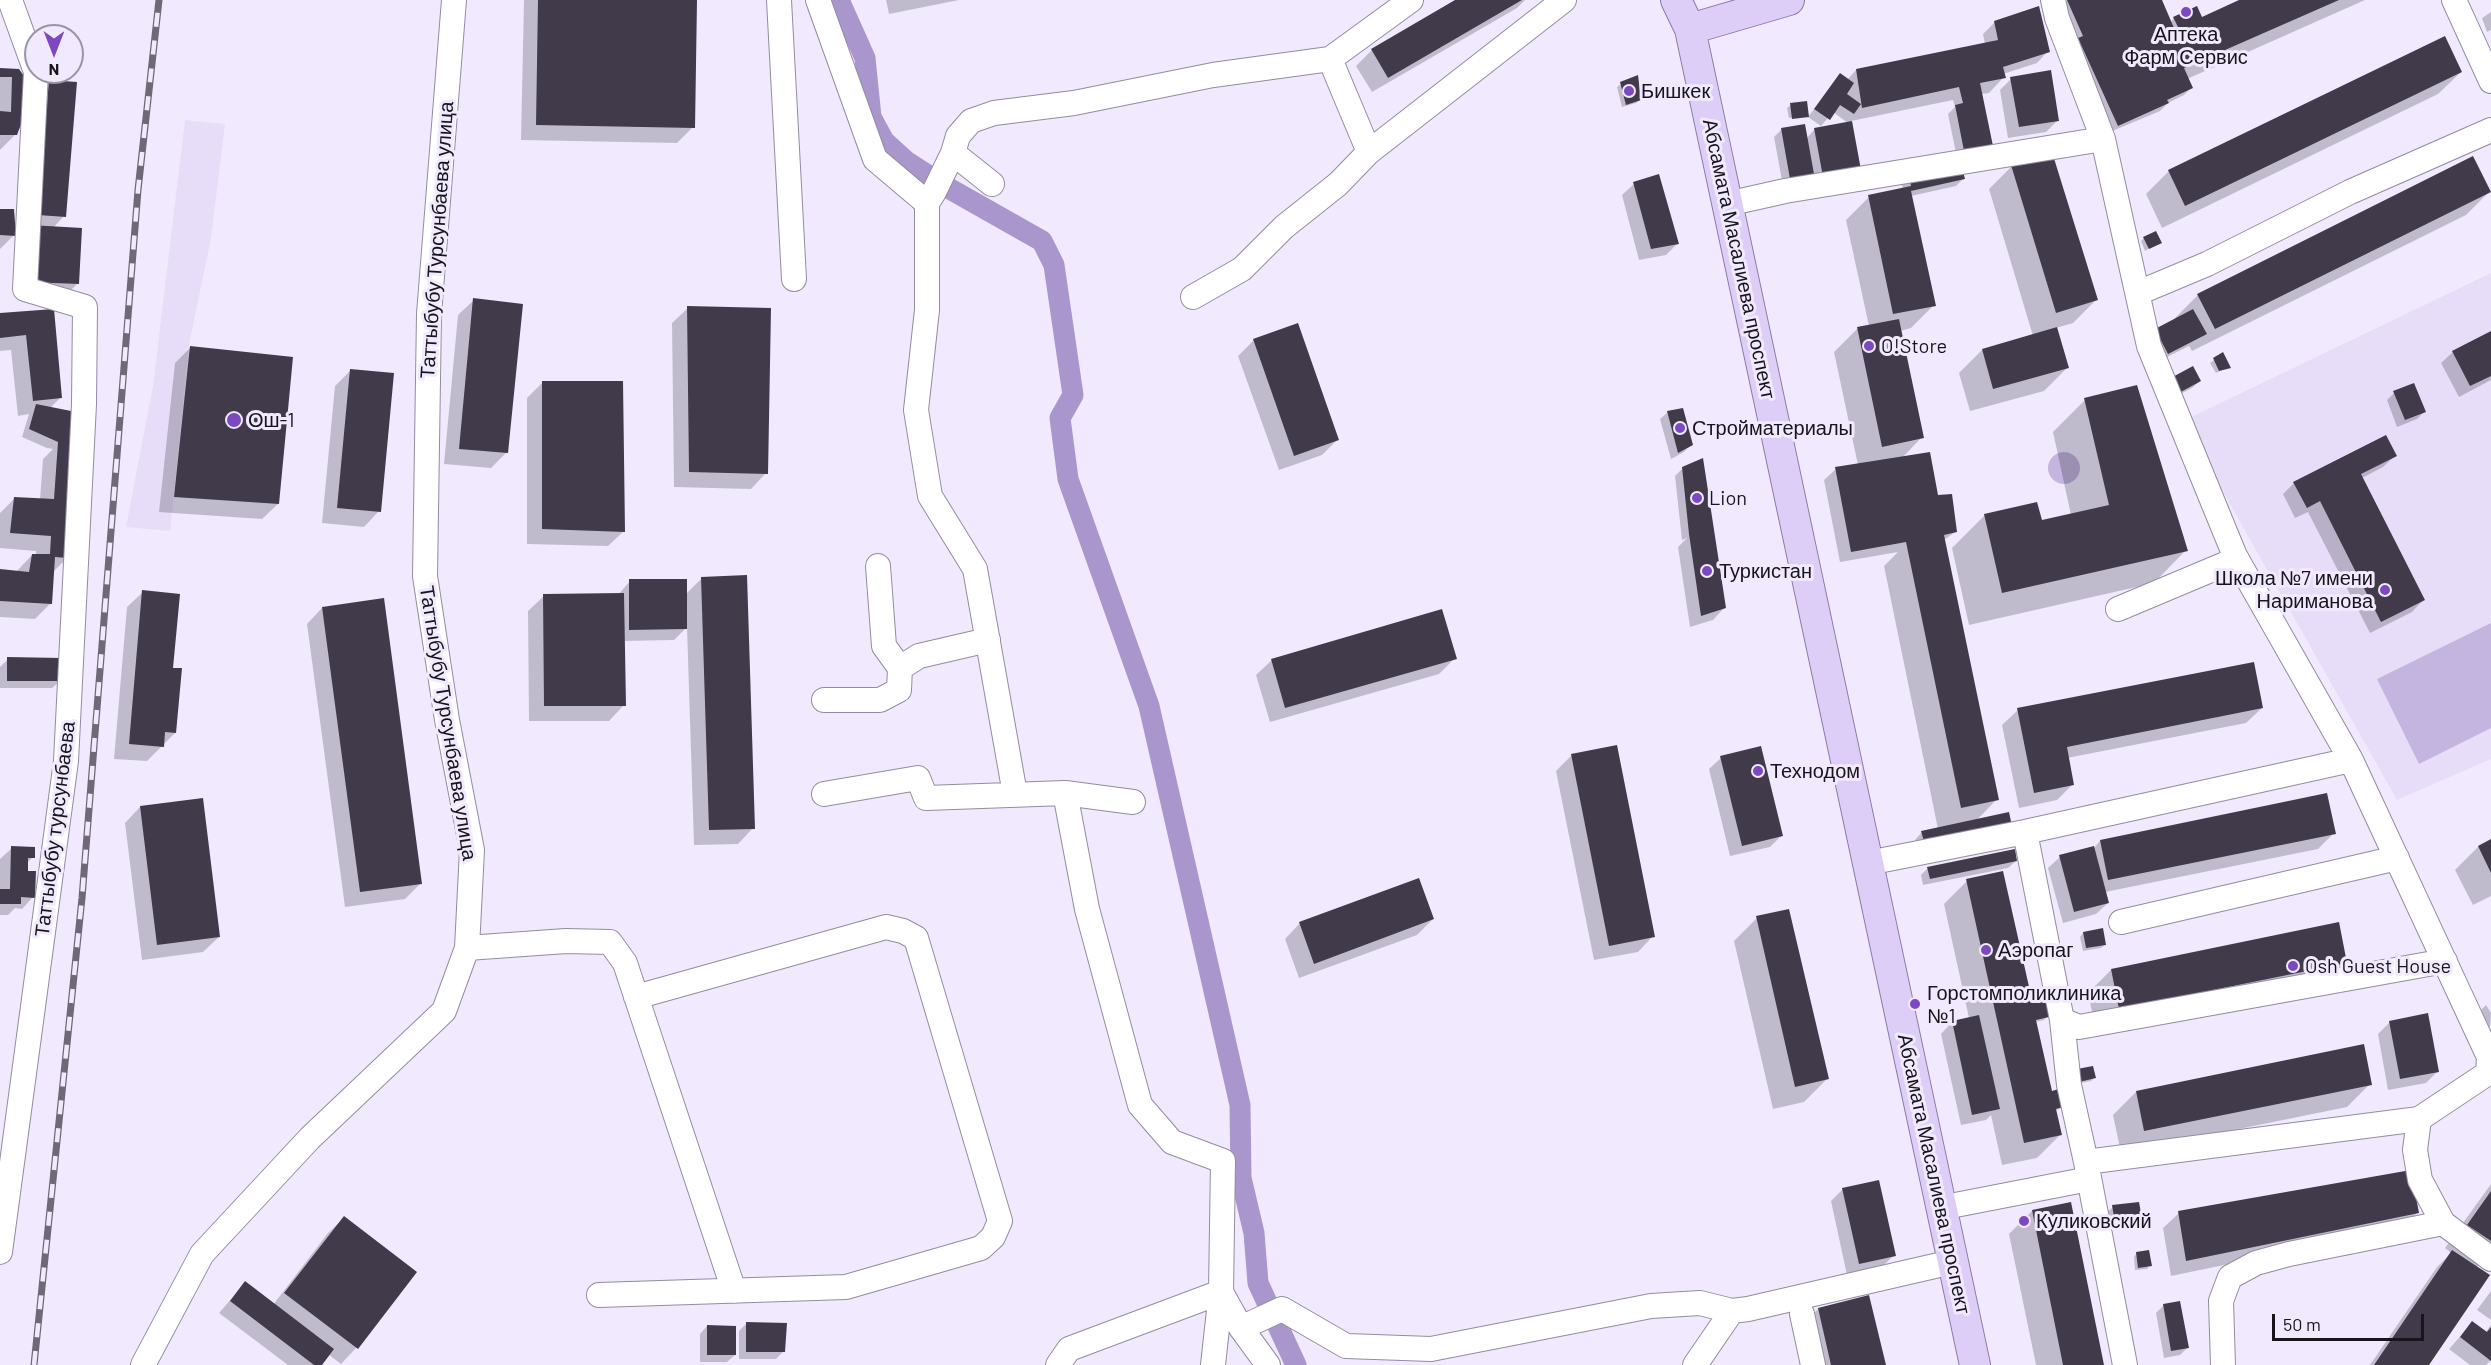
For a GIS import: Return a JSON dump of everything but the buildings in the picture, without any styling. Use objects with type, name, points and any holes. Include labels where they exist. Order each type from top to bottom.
[{"type":"main road","name":"Абсамата Масалиева проспект","points":[[1676,0],[1690,29],[1975,1365]]},
{"type":"main road","points":[[1692,0],[1690,29],[1789,0]]},
{"type":"street","points":[[10,0],[24,39]]},
{"type":"street","name":"Таттыбубу Турсунбаева улица","points":[[143,1365],[202,1254],[310,1138],[444,1011],[467,948],[472,850],[447,720],[425,576],[429,314],[454,0]]},
{"type":"street","points":[[779,0],[794,279]]},
{"type":"street","points":[[818,0],[875,159],[931,198]]},
{"type":"street","points":[[1016,794],[975,569],[930,496],[916,410],[927,310],[931,198],[950,162],[958,136],[971,121],[994,113],[1074,103],[1213,75],[1330,59],[1411,0]]},
{"type":"street","points":[[1193,297],[1242,269],[1284,227],[1338,184],[1369,152],[1564,0]]},
{"type":"street","points":[[1940,1208],[2088,1170],[2419,1119],[2488,1073],[2489,1057],[2350,760],[2237,559],[2149,346],[2103,139],[2057,18],[2053,0]]},
{"type":"street","points":[[2454,0],[2491,81]]},
{"type":"street","points":[[1330,59],[1369,152]]},
{"type":"street","name":"Таттыбубу турсунбаева","points":[[0,1252],[66,761],[84,404],[85,307],[25,289],[35,84]]},
{"type":"street","points":[[2138,293],[2207,264],[2350,192],[2491,130]]},
{"type":"street","points":[[1727,204],[1785,191],[2103,139]]},
{"type":"street","points":[[950,162],[992,184]]},
{"type":"street","points":[[2118,609],[2237,559]]},
{"type":"street","points":[[824,700],[880,700],[899,690],[900,668],[884,646],[878,566]]},
{"type":"street","points":[[900,668],[919,656],[988,640]]},
{"type":"street","points":[[1868,863],[2025,832],[2350,760]]},
{"type":"street","points":[[824,794],[918,778],[926,798],[1065,793],[1133,802]]},
{"type":"street","points":[[1065,793],[1087,909],[1140,1105],[1172,1142],[1223,1161],[1221,1292],[1214,1365]]},
{"type":"street","points":[[2025,832],[2062,1020],[2069,1084],[2088,1170],[2125,1365]]},
{"type":"street","points":[[2121,922],[2397,858]]},
{"type":"street","points":[[599,1295],[846,1287],[981,1248],[993,1237],[1000,1221],[916,938],[903,931],[886,927],[636,997]]},
{"type":"street","points":[[467,948],[566,941],[610,942],[625,963],[734,1291]]},
{"type":"street","points":[[2062,1020],[2079,1027],[2445,961]]},
{"type":"street","points":[[2419,1119],[2415,1150],[2420,1180],[2443,1223],[2491,1259]]},
{"type":"street","points":[[2223,1365],[2221,1301],[2230,1277],[2256,1263],[2289,1254],[2443,1223]]},
{"type":"street","points":[[1251,1324],[1282,1309],[1346,1346],[1435,1357],[1651,1306],[1700,1303],[1732,1311],[1748,1309],[1952,1262]]},
{"type":"street","points":[[1221,1292],[1251,1324],[1268,1365]]},
{"type":"street","points":[[1058,1365],[1069,1350],[1221,1292]]},
{"type":"street","points":[[1695,1365],[1732,1311]]},
{"type":"street","points":[[1802,1314],[1813,1365]]},
{"type":"shaded area","points":[[185,120],[225,124],[211,238],[189,345],[170,531],[126,527],[153,386]]},
{"type":"shaded area","name":"Школа №7 имени Нариманова","points":[[2491,273],[2491,759],[2397,800],[2183,421]]},
{"type":"shaded area","points":[[2064,452],[2075,457],[2080,468],[2075,479],[2064,484],[2053,479],[2048,468],[2053,457]]},
{"type":"shaded area","points":[[2491,623],[2491,728],[2419,764],[2377,679]]},
{"type":"waterway","points":[[839,0],[865,58],[871,117],[884,141],[906,161],[943,185],[1042,241],[1054,265],[1073,395],[1060,418],[1068,479],[1149,706],[1240,1105],[1241,1178],[1254,1233],[1258,1283],[1296,1365]]},
{"type":"railway","points":[[34,1365],[82,898],[138,190],[159,0]]},
{"type":"place","name":"Аптека Фарм Сервис","points":[[2186,12]]},
{"type":"place","name":"Бишкек","points":[[1629,91]]},
{"type":"place","name":"O!Store","points":[[1869,346]]},
{"type":"place","name":"Ош-1","points":[[234,420]]},
{"type":"place","name":"Стройматериалы","points":[[1680,428]]},
{"type":"place","name":"Lion","points":[[1697,498]]},
{"type":"place","name":"Туркистан","points":[[1707,571]]},
{"type":"place","name":"Школа №7 имени Нариманова","points":[[2385,590]]},
{"type":"place","name":"Технодом","points":[[1758,771]]},
{"type":"place","name":"Аэропаг","points":[[1986,950]]},
{"type":"place","name":"Osh Guest House","points":[[2293,966]]},
{"type":"place","name":"Горстомполиклиника №1","points":[[1915,1004]]},
{"type":"place","name":"Куликовский","points":[[2024,1221]]}]
